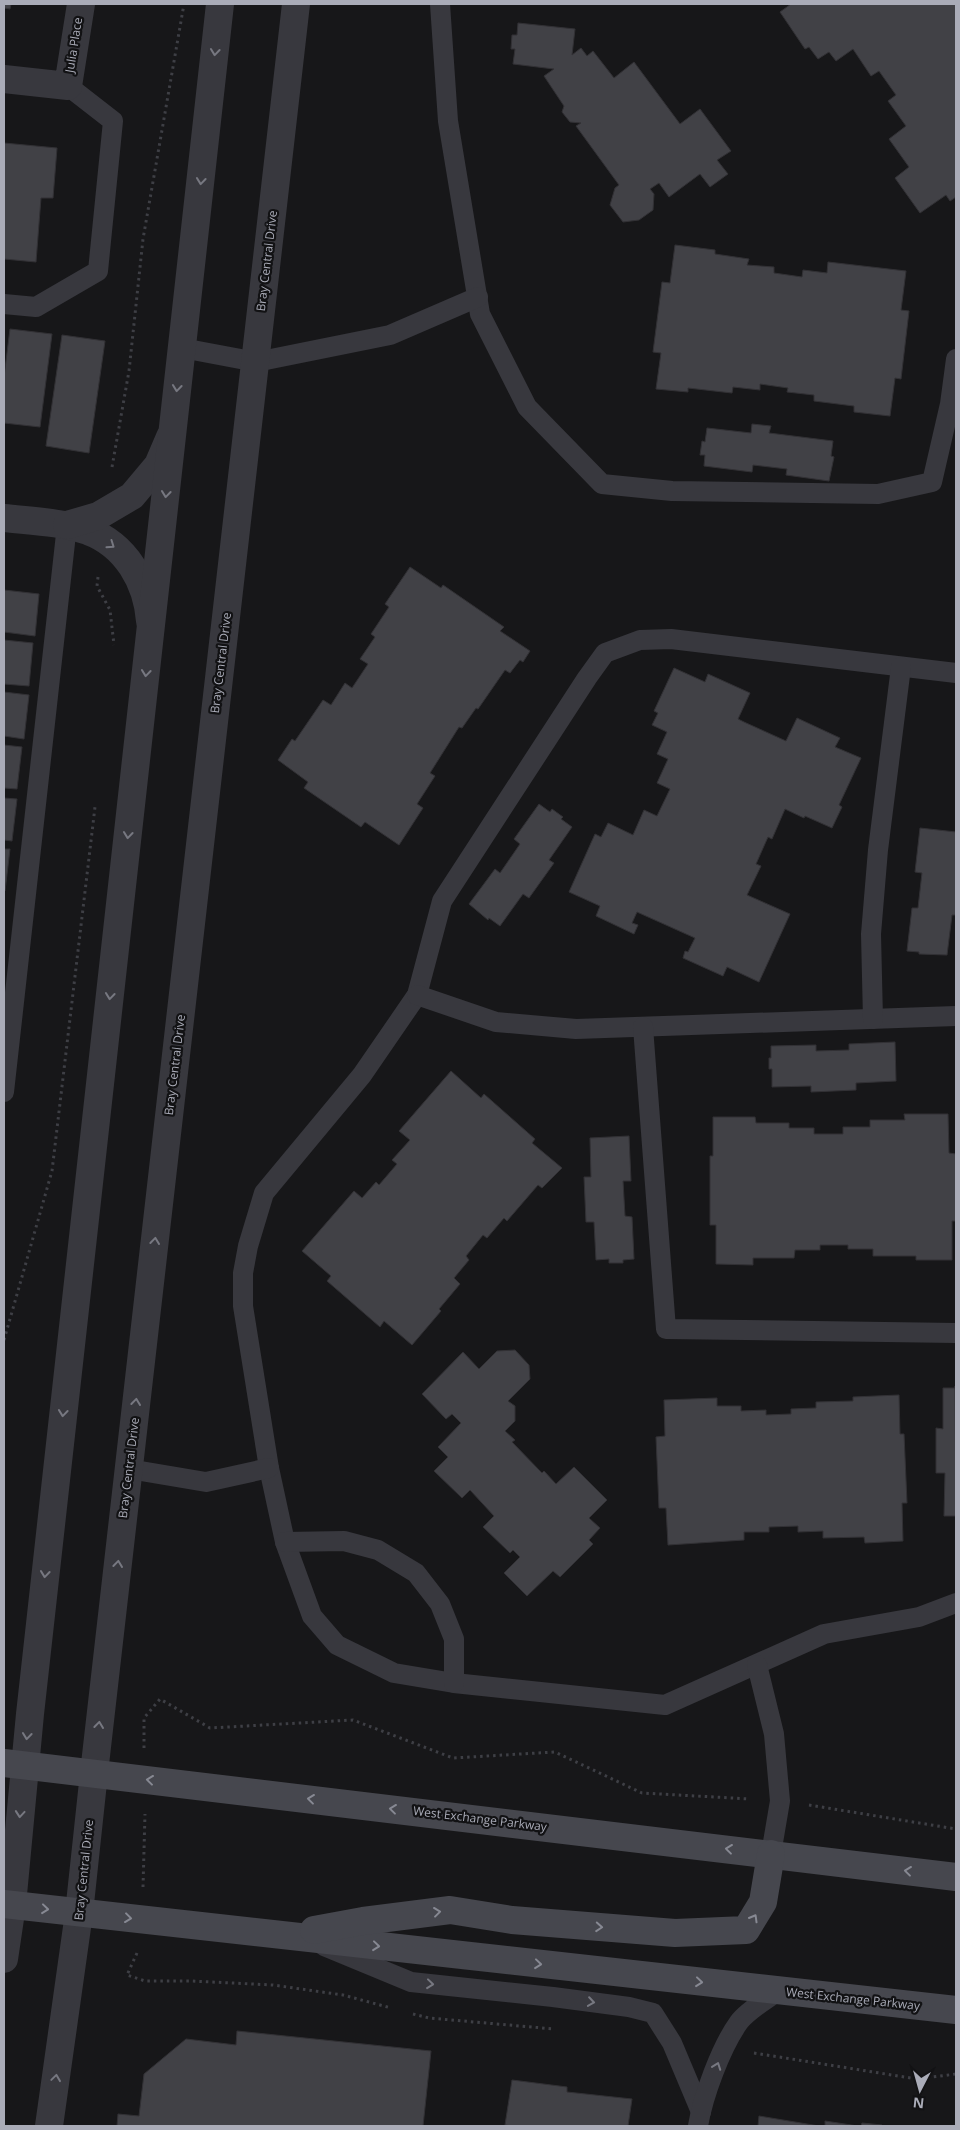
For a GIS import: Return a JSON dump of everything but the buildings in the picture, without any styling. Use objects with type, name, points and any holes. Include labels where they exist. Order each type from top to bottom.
[{"type":"main road","name":"West Exchange Parkway","points":[[14,1764],[956,1876]]},
{"type":"main road","points":[[294,1937],[363,1921],[450,1910],[512,1920],[675,1933],[746,1930],[763,1902],[771,1854]]},
{"type":"main road","name":"West Exchange Parkway","points":[[8,1905],[956,2010]]},
{"type":"street","name":"Julia Place","points":[[68,86],[81,4]]},
{"type":"street","points":[[4,1959],[14,1764],[150,631],[220,4]]},
{"type":"street","name":"Bray Central Drive","points":[[49,2126],[80,1913],[94,1774],[296,4]]},
{"type":"street","points":[[4,79],[68,86]]},
{"type":"street","points":[[67,525],[98,516],[132,496],[158,466],[173,429]]},
{"type":"street","points":[[4,518],[67,525],[89,531],[116,548],[136,571],[148,600],[150,631]]},
{"type":"lane","points":[[440,4],[448,121],[480,314],[527,407],[602,484],[672,492],[878,494],[932,482],[950,404],[956,358]]},
{"type":"lane","points":[[4,304],[36,308],[98,271],[113,121],[68,86]]},
{"type":"lane","points":[[182,348],[256,362],[390,335],[478,297]]},
{"type":"lane","points":[[4,1092],[67,525]]},
{"type":"lane","points":[[956,674],[671,639],[640,640],[606,653],[587,678],[442,902],[417,995],[362,1075],[264,1193],[248,1246],[243,1273],[243,1306],[269,1468],[285,1542],[312,1616],[337,1645],[394,1673],[454,1683],[665,1705],[824,1634],[919,1618],[956,1603]]},
{"type":"lane","points":[[873,1019],[870,934],[878,850],[901,667]]},
{"type":"lane","points":[[417,995],[496,1022],[576,1029],[956,1016]]},
{"type":"lane","points":[[643,1027],[666,1329],[956,1333]]},
{"type":"lane","points":[[129,1469],[206,1482],[269,1468]]},
{"type":"lane","points":[[285,1542],[344,1541],[378,1550],[416,1573],[440,1604],[454,1639],[454,1683]]},
{"type":"lane","points":[[757,1664],[774,1734],[780,1801],[771,1854]]},
{"type":"lane","points":[[294,1937],[411,1982],[553,1997],[629,2007],[653,2013],[672,2043],[699,2119]]},
{"type":"lane","points":[[699,2119],[723,2049],[740,2021],[778,1990]]},
{"type":"path","points":[[106,511],[113,457],[129,371],[143,240],[184,4]]},
{"type":"path","points":[[103,540],[97,586],[110,610],[114,647]]},
{"type":"path","points":[[4,1340],[52,1171],[95,805]]},
{"type":"path","points":[[127,1974],[141,1944],[145,1780],[144,1718],[160,1699],[210,1728],[353,1720],[453,1758],[555,1752],[642,1793],[722,1796],[780,1801],[956,1829]]}]
